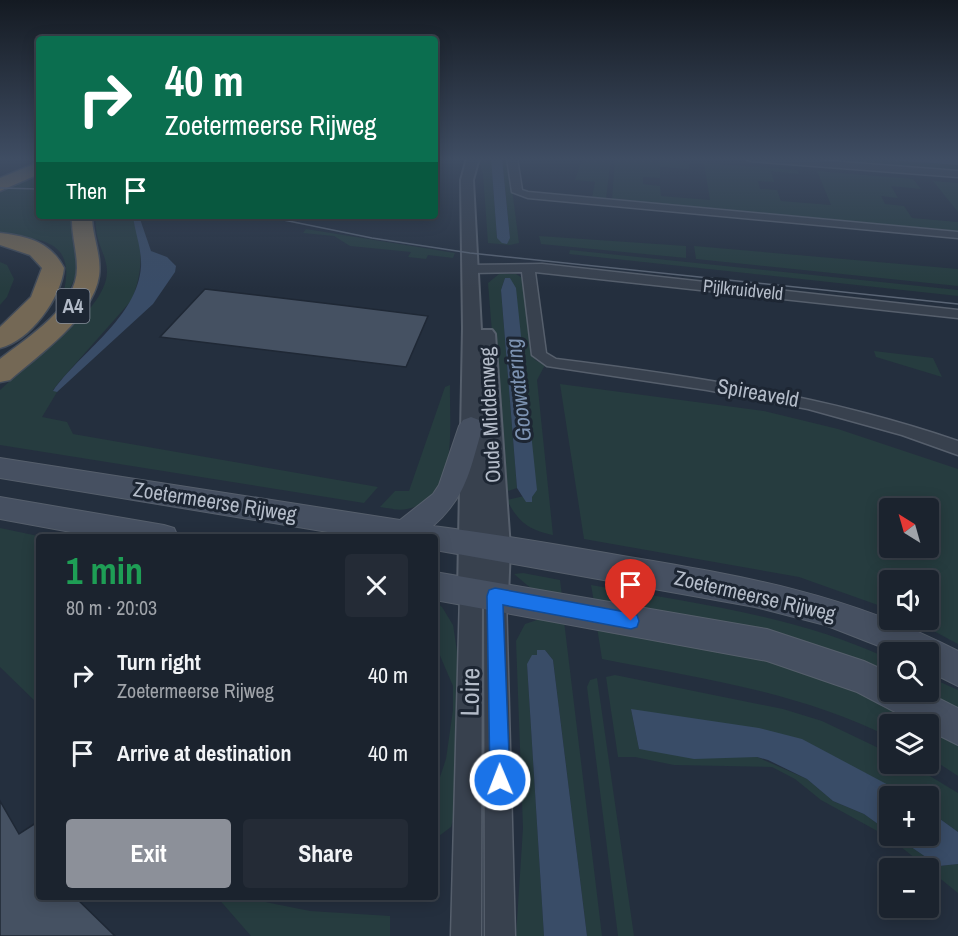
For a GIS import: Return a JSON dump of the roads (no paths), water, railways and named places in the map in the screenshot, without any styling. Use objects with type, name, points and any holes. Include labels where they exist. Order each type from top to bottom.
[{"type":"highway","name":"A4","points":[[0,373],[60,321],[80,297],[88,274],[82,219]]},
{"type":"highway","name":"A4","points":[[0,239],[31,246],[46,257],[53,268],[48,291],[40,303],[0,340]]},
{"type":"main road","points":[[424,534],[451,489],[471,426]]},
{"type":"main road","name":"Zoetermeerse Rijweg","points":[[0,468],[411,534]]},
{"type":"main road","name":"Zoetermeerse Rijweg","points":[[0,508],[147,534]]},
{"type":"main road","name":"Zoetermeerse Rijweg","points":[[438,538],[741,588],[798,601],[860,621],[905,642]]},
{"type":"main road","points":[[438,586],[767,645],[879,685]]},
{"type":"main road","name":"Zoetermeerse Rijweg","points":[[939,659],[958,669]]},
{"type":"main road","points":[[911,702],[958,727]]},
{"type":"street","name":"Oude Middenweg","points":[[470,202],[486,355],[483,594]]},
{"type":"street","points":[[600,202],[958,235]]},
{"type":"street","name":"Pijlkruidveld","points":[[478,269],[542,268],[958,314]]},
{"type":"street","name":"Oude Middenweg","points":[[478,269],[471,426],[484,546]]},
{"type":"street","name":"Spireaveld","points":[[528,270],[539,355],[552,363],[780,395],[825,405],[958,448]]},
{"type":"street","name":"Loire","points":[[466,936],[483,594]]},
{"type":"street","name":"Loire","points":[[483,594],[501,856],[500,936]]},
{"type":"water","points":[[494,202],[506,202],[510,238],[507,244],[497,238]]},
{"type":"water","points":[[134,219],[140,219],[151,251],[167,257],[176,266],[175,272],[153,304],[57,392],[53,391],[106,334],[129,302],[137,285],[141,267]]},
{"type":"water","name":"Goowatering","points":[[505,278],[510,278],[516,288],[537,490],[532,497],[532,502],[526,502],[517,488],[501,290]]},
{"type":"water","points":[[537,650],[545,650],[553,660],[587,936],[544,936],[527,664],[532,655],[537,655]]},
{"type":"water","points":[[631,709],[759,728],[802,739],[890,786],[879,786],[879,825],[864,814],[833,801],[807,779],[768,760],[757,757],[694,759],[639,749]]},
{"type":"water","points":[[939,818],[958,832],[958,864],[939,866],[939,858],[927,858],[910,846],[939,846]]},
{"type":"tram line","points":[[279,219],[372,238],[470,253],[958,304]]}]
